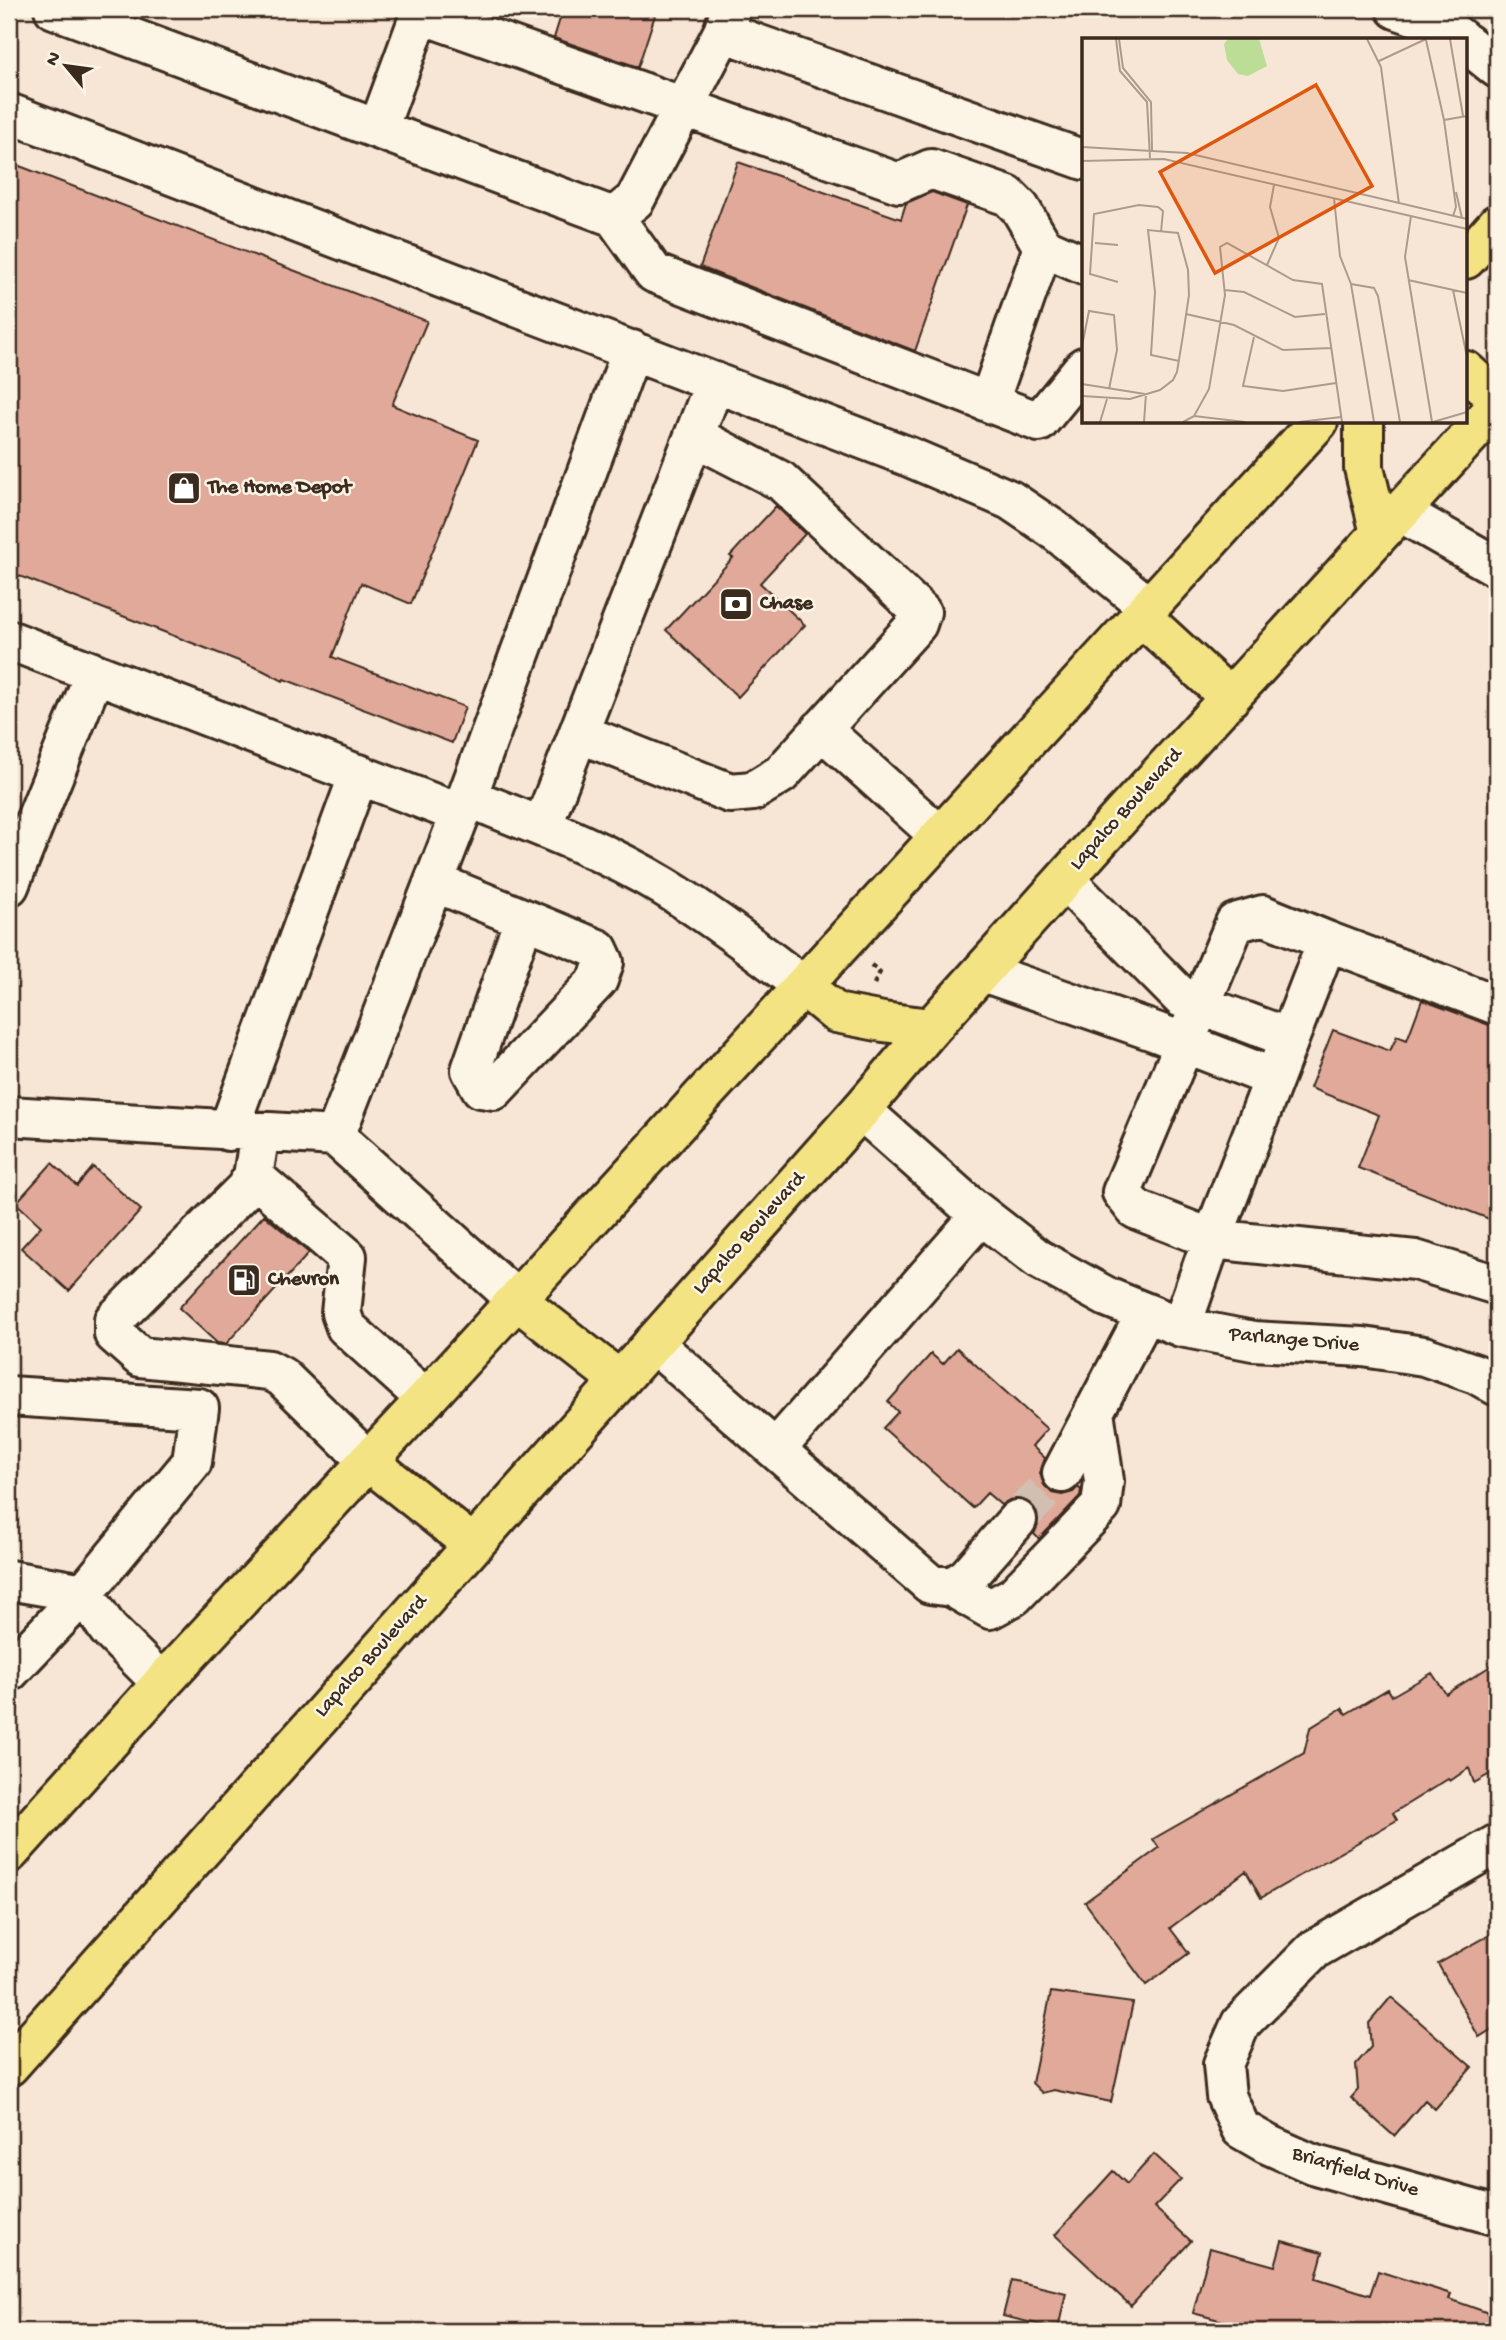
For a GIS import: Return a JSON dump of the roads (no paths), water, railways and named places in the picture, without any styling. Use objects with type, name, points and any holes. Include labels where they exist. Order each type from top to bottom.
[{"type":"main road","points":[[1468,257],[1497,224]]},
{"type":"main road","points":[[1468,373],[1497,399]]},
{"type":"main road","name":"Lapalco Boulevard","points":[[9,2066],[861,1110],[931,1028],[1497,406]]},
{"type":"main road","points":[[9,1853],[1316,424]]},
{"type":"main road","points":[[1364,424],[1364,468],[1390,523]]},
{"type":"main road","points":[[1145,612],[1230,698]]},
{"type":"main road","points":[[803,986],[836,1013],[931,1028]]},
{"type":"main road","points":[[517,1300],[619,1380]]},
{"type":"main road","points":[[368,1461],[472,1544]]},
{"type":"street","points":[[54,9],[614,217],[654,273],[1039,422],[1082,369]]},
{"type":"street","points":[[1396,9],[1458,29]]},
{"type":"street","points":[[378,129],[421,11],[899,183],[931,169],[1008,196],[1020,208],[1043,247],[1082,264]]},
{"type":"street","points":[[614,217],[635,200],[727,20],[1082,159]]},
{"type":"street","points":[[1468,39],[1497,68]]},
{"type":"street","points":[[9,113],[907,456],[1010,500],[1053,529],[1145,612]]},
{"type":"street","points":[[989,402],[1043,247]]},
{"type":"street","points":[[335,1136],[464,805],[632,350]]},
{"type":"street","points":[[542,827],[715,382]]},
{"type":"street","points":[[579,733],[730,793],[752,791],[781,774],[917,624],[921,611],[781,481],[694,436]]},
{"type":"street","points":[[1390,523],[1497,567]]},
{"type":"street","points":[[9,640],[359,774],[542,827],[581,843],[662,885],[732,932],[803,986]]},
{"type":"street","points":[[9,886],[95,673]]},
{"type":"street","points":[[821,729],[940,836]]},
{"type":"street","points":[[359,774],[244,1132],[253,1176],[347,1257],[341,1313],[346,1327],[426,1399]]},
{"type":"street","points":[[1065,880],[1182,998],[1289,1038]]},
{"type":"street","points":[[434,883],[524,919]]},
{"type":"street","points":[[1497,1005],[1327,942],[1263,915],[1235,923],[1122,1192],[1135,1209],[1212,1239],[1415,1260],[1497,1285]]},
{"type":"street","points":[[1062,1473],[1094,1411],[1164,1320],[1212,1239],[1327,942]]},
{"type":"street","points":[[983,972],[1274,1078]]},
{"type":"street","name":"Parlange Drive","points":[[861,1110],[981,1215],[1038,1259],[1107,1297],[1164,1320],[1253,1341],[1363,1347],[1424,1356],[1476,1374],[1497,1386]]},
{"type":"street","points":[[9,1116],[335,1136],[517,1300]]},
{"type":"street","points":[[253,1176],[245,1189],[114,1320],[114,1334],[140,1357],[269,1370],[276,1373],[368,1461]]},
{"type":"street","points":[[776,1449],[981,1215]]},
{"type":"street","points":[[653,1343],[930,1584],[952,1587],[990,1609],[1014,1596],[1101,1506],[1104,1481],[1094,1411]]},
{"type":"street","points":[[9,1396],[199,1408],[192,1462],[84,1593],[9,1671]]},
{"type":"street","points":[[952,1587],[967,1577],[1017,1520]]},
{"type":"street","points":[[9,1580],[84,1593],[108,1629],[162,1683]]},
{"type":"street","name":"Briarfield Drive","points":[[1497,1844],[1315,1949],[1241,2023],[1223,2064],[1226,2095],[1241,2129],[1258,2139],[1311,2164],[1497,2216]]},
{"type":"tunnel","points":[[1017,1520],[1062,1473]]},
{"type":"place","name":"The Home Depot","points":[[184,488]]},
{"type":"place","name":"Chase","points":[[736,604]]},
{"type":"place","name":"Chevron","points":[[244,1280]]}]
